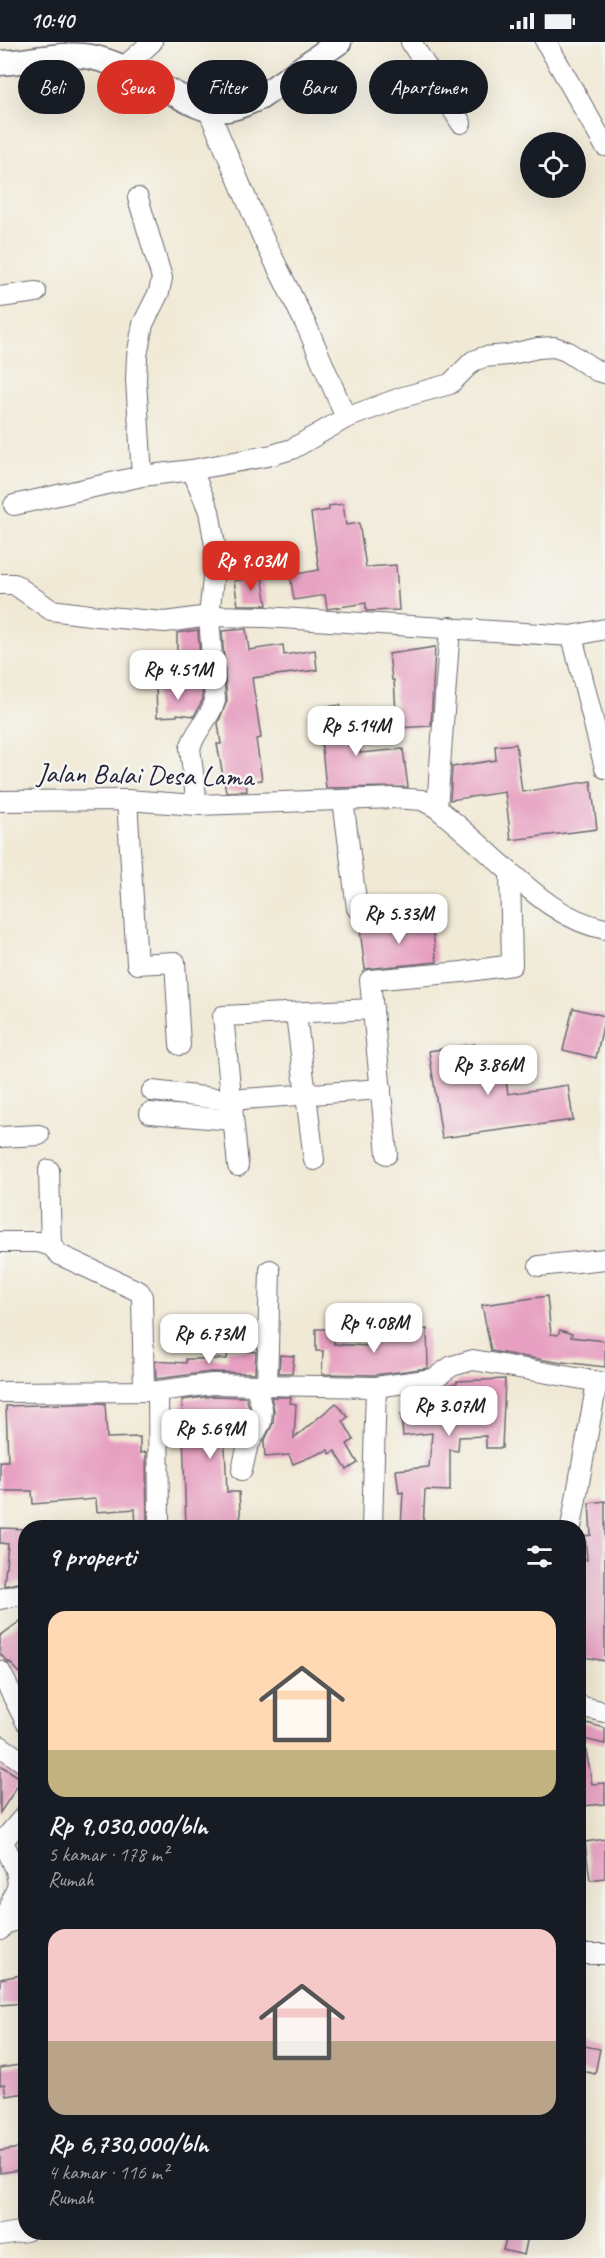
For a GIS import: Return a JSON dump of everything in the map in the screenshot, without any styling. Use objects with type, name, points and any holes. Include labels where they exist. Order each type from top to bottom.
[{"type":"street","points":[[132,60],[152,42]]},
{"type":"street","points":[[268,92],[339,42]]},
{"type":"street","points":[[411,42],[461,123]]},
{"type":"street","points":[[546,42],[605,146]]},
{"type":"street","points":[[0,63],[79,56],[100,60]]},
{"type":"street","points":[[210,114],[263,238],[308,329],[346,418]]},
{"type":"street","points":[[138,198],[162,278],[159,292],[143,324],[137,356],[136,380],[142,476]]},
{"type":"street","points":[[0,297],[36,292]]},
{"type":"street","points":[[14,505],[142,476],[260,458],[292,449],[346,418],[403,397],[450,384],[473,361],[484,357],[554,347],[566,351],[597,371],[605,373]]},
{"type":"street","points":[[192,470],[209,511],[216,551],[209,616],[215,700],[213,708],[192,740],[190,748],[196,805]]},
{"type":"street","points":[[0,584],[14,584],[51,610],[165,622],[209,616],[265,616],[572,636],[605,629]]},
{"type":"street","points":[[437,808],[450,627]]},
{"type":"street","points":[[572,636],[605,768]]},
{"type":"street","name":"Jalan Balai Desa Lama","points":[[0,801],[126,800],[196,805],[414,799],[437,808],[549,905],[588,926],[605,929]]},
{"type":"street","points":[[126,800],[137,964],[175,962],[180,1045]]},
{"type":"street","points":[[343,800],[357,908]]},
{"type":"street","points":[[387,1154],[370,980],[462,972],[512,964],[510,872]]},
{"type":"street","points":[[238,1166],[223,1016],[373,1009]]},
{"type":"street","points":[[296,1014],[314,1161]]},
{"type":"street","points":[[152,1091],[231,1100],[381,1089]]},
{"type":"street","points":[[150,1113],[233,1120]]},
{"type":"street","points":[[0,1137],[39,1135]]},
{"type":"street","points":[[49,1170],[51,1246]]},
{"type":"street","points":[[0,1242],[39,1242],[51,1246],[60,1255],[137,1290],[141,1294],[151,1391],[159,1520]]},
{"type":"street","points":[[538,1266],[605,1259]]},
{"type":"street","points":[[243,1470],[248,1448],[261,1422],[261,1386],[270,1270]]},
{"type":"street","points":[[0,1392],[151,1391],[212,1384],[376,1387],[432,1379],[452,1366],[473,1360],[601,1382],[572,1520]]},
{"type":"street","points":[[372,1520],[376,1387]]},
{"type":"street","points":[[0,1599],[18,1595]]},
{"type":"street","points":[[0,1671],[18,1706]]},
{"type":"street","points":[[586,1708],[605,1712]]},
{"type":"street","points":[[0,1746],[18,1758]]},
{"type":"street","points":[[1,1927],[18,1885],[16,1870],[2,1840],[18,1823]]},
{"type":"street","points":[[1,1927],[18,1920]]},
{"type":"street","points":[[586,1954],[605,1954]]},
{"type":"street","points":[[0,2235],[18,2232]]},
{"type":"building","points":[[343,504],[346,525],[359,523],[366,567],[396,565],[399,610],[366,611],[366,603],[327,609],[325,595],[294,600],[290,575],[319,570],[311,513],[329,510],[329,506]]},
{"type":"building","points":[[262,576],[267,605],[238,605],[234,581]]},
{"type":"building","points":[[246,629],[249,650],[283,645],[284,655],[315,650],[317,670],[252,678],[261,738],[256,739],[262,780],[246,782],[247,791],[226,792],[217,744],[221,744],[218,723],[227,701],[222,631]]},
{"type":"building","points":[[198,630],[200,657],[177,657],[177,633]]},
{"type":"building","points":[[435,647],[431,726],[397,728],[394,680],[392,680],[389,654]]},
{"type":"building","points":[[156,686],[202,688],[203,699],[194,716],[177,714],[177,716],[157,717]]},
{"type":"building","points":[[340,705],[342,724],[357,722],[360,753],[403,749],[408,787],[326,788],[318,708]]},
{"type":"building","points":[[516,744],[522,792],[591,781],[597,829],[511,840],[505,792],[450,800],[452,767],[496,760],[495,746]]},
{"type":"building","points":[[431,920],[437,962],[365,969],[360,930]]},
{"type":"building","points":[[573,1008],[605,1016],[596,1058],[563,1050]]},
{"type":"building","points":[[475,1044],[478,1063],[503,1059],[508,1094],[568,1085],[573,1120],[442,1138],[429,1051]]},
{"type":"building","points":[[547,1296],[551,1334],[558,1335],[560,1330],[572,1334],[571,1337],[605,1341],[605,1367],[562,1363],[491,1351],[482,1305]]},
{"type":"building","points":[[316,1329],[334,1329],[334,1344],[366,1346],[365,1337],[391,1336],[390,1332],[427,1329],[428,1368],[375,1375],[322,1374],[323,1351],[316,1351]]},
{"type":"building","points":[[228,1350],[256,1352],[255,1373],[211,1372],[156,1379],[155,1361],[186,1363],[186,1359],[227,1359]]},
{"type":"building","points":[[280,1355],[294,1356],[292,1373],[279,1373]]},
{"type":"building","points":[[505,1379],[502,1448],[486,1448],[486,1436],[459,1437],[458,1451],[450,1450],[450,1491],[425,1490],[423,1520],[401,1520],[403,1492],[399,1493],[396,1470],[429,1467],[432,1433],[403,1436],[401,1415],[431,1413],[427,1392],[457,1383],[457,1381]]},
{"type":"building","points":[[213,1396],[246,1397],[250,1410],[246,1425],[224,1425],[227,1492],[239,1492],[241,1520],[186,1520],[182,1400]]},
{"type":"building","points":[[271,1397],[291,1397],[290,1403],[296,1404],[294,1438],[336,1403],[348,1417],[343,1421],[354,1440],[347,1444],[358,1463],[347,1470],[335,1451],[330,1454],[328,1450],[293,1464],[289,1455],[265,1457],[264,1442],[273,1423],[274,1410]]},
{"type":"building","points":[[105,1403],[107,1438],[140,1437],[140,1453],[146,1452],[147,1520],[136,1520],[135,1509],[97,1512],[96,1499],[33,1504],[32,1491],[0,1491],[0,1461],[8,1461],[6,1406]]},
{"type":"building","points":[[605,1501],[605,1661],[586,1657],[586,1536],[591,1535],[589,1503]]},
{"type":"building","points":[[0,1528],[18,1529],[18,1583],[4,1586],[8,1544],[0,1543]]},
{"type":"building","points":[[18,1623],[18,1671],[0,1654],[0,1636]]},
{"type":"building","points":[[586,1723],[605,1728],[605,1744],[586,1740]]},
{"type":"building","points":[[586,1750],[592,1784],[605,1783],[605,1804],[586,1806]]},
{"type":"building","points":[[0,1765],[18,1776],[18,1785],[0,1813]]},
{"type":"building","points":[[605,1839],[605,1878],[590,1880],[586,1842]]},
{"type":"building","points":[[18,1976],[18,2004],[0,2005],[0,1979]]},
{"type":"building","points":[[586,2046],[600,2049],[595,2074],[586,2072]]},
{"type":"building","points":[[18,2065],[18,2094],[6,2096],[4,2084],[0,2085],[0,2068]]},
{"type":"building","points":[[18,2148],[18,2170],[0,2173],[0,2151]]},
{"type":"building","points":[[506,2240],[527,2240],[524,2255],[503,2250]]}]
